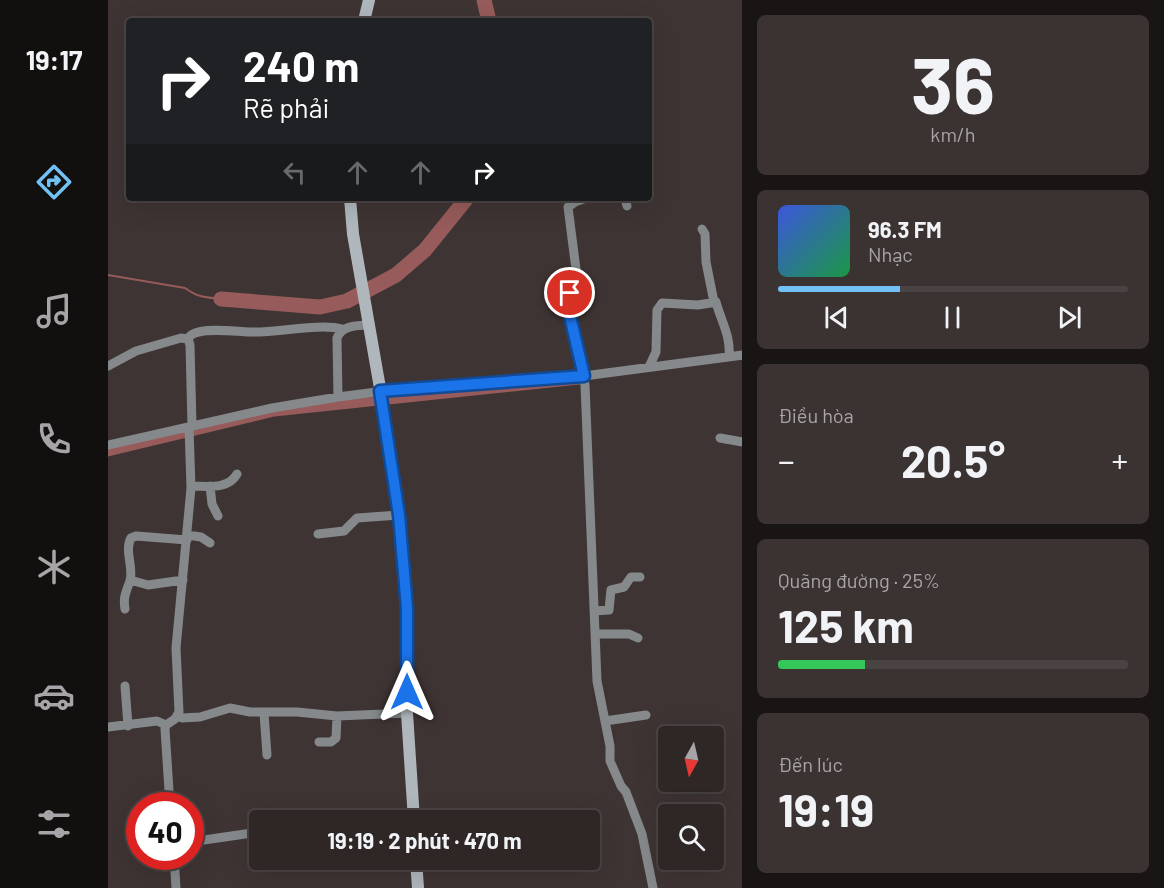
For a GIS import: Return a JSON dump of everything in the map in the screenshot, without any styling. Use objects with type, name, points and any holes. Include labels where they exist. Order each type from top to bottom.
[{"type":"street","points":[[365,18],[369,0]]},
{"type":"street","points":[[350,201],[399,515],[407,608],[407,713],[413,810]]},
{"type":"street","points":[[578,201],[568,207],[578,285],[577,291],[567,294],[566,299],[585,380],[597,681],[610,746],[610,761],[626,792],[642,834],[653,888]]},
{"type":"street","points":[[702,229],[705,234],[706,269],[714,302],[717,303],[728,335],[729,357]]},
{"type":"street","points":[[649,367],[656,352],[659,304],[698,305],[714,302]]},
{"type":"street","points":[[188,339],[194,332],[207,331],[258,332],[368,326]]},
{"type":"street","points":[[338,397],[338,338],[342,329]]},
{"type":"street","points":[[108,366],[136,351],[181,338],[188,339]]},
{"type":"street","points":[[178,716],[179,681],[176,648],[191,486],[190,345],[188,339]]},
{"type":"street","points":[[108,445],[272,408],[338,397],[381,397],[585,380],[649,367],[742,355]]},
{"type":"street","points":[[720,438],[742,442]]},
{"type":"street","points":[[191,486],[230,483],[237,474]]},
{"type":"street","points":[[210,486],[212,504],[218,516]]},
{"type":"street","points":[[318,534],[344,531],[353,520],[363,517],[399,515]]},
{"type":"street","points":[[125,609],[124,592],[130,579],[129,545],[131,538],[136,536],[201,537],[210,543]]},
{"type":"street","points":[[594,610],[609,610],[611,590],[624,587],[631,577],[640,577]]},
{"type":"street","points":[[130,579],[148,585],[183,580]]},
{"type":"street","points":[[594,634],[629,634],[638,639]]},
{"type":"street","points":[[125,686],[128,726]]},
{"type":"street","points":[[178,716],[182,718],[200,717],[230,708],[264,713],[297,712],[337,716],[407,713]]},
{"type":"street","points":[[264,713],[267,755]]},
{"type":"street","points":[[605,721],[646,715]]},
{"type":"street","points":[[169,792],[165,729],[166,725],[178,716]]},
{"type":"street","points":[[319,742],[331,742],[336,738],[337,716]]},
{"type":"street","points":[[108,727],[157,722],[166,725]]},
{"type":"street","points":[[204,840],[249,833]]},
{"type":"street","points":[[175,870],[176,888]]},
{"type":"street","points":[[417,870],[418,888]]},
{"type":"waterway","points":[[484,0],[488,18]]},
{"type":"waterway","points":[[221,299],[320,307],[347,301],[396,275],[425,250],[465,201]]},
{"type":"waterway","points":[[108,275],[185,288],[198,295],[221,299]]},
{"type":"waterway","points":[[108,452],[274,412],[579,380]]},
{"type":"route","points":[[407,692],[407,608],[399,515],[380,391],[584,376],[566,299],[567,294],[570,293]]}]
